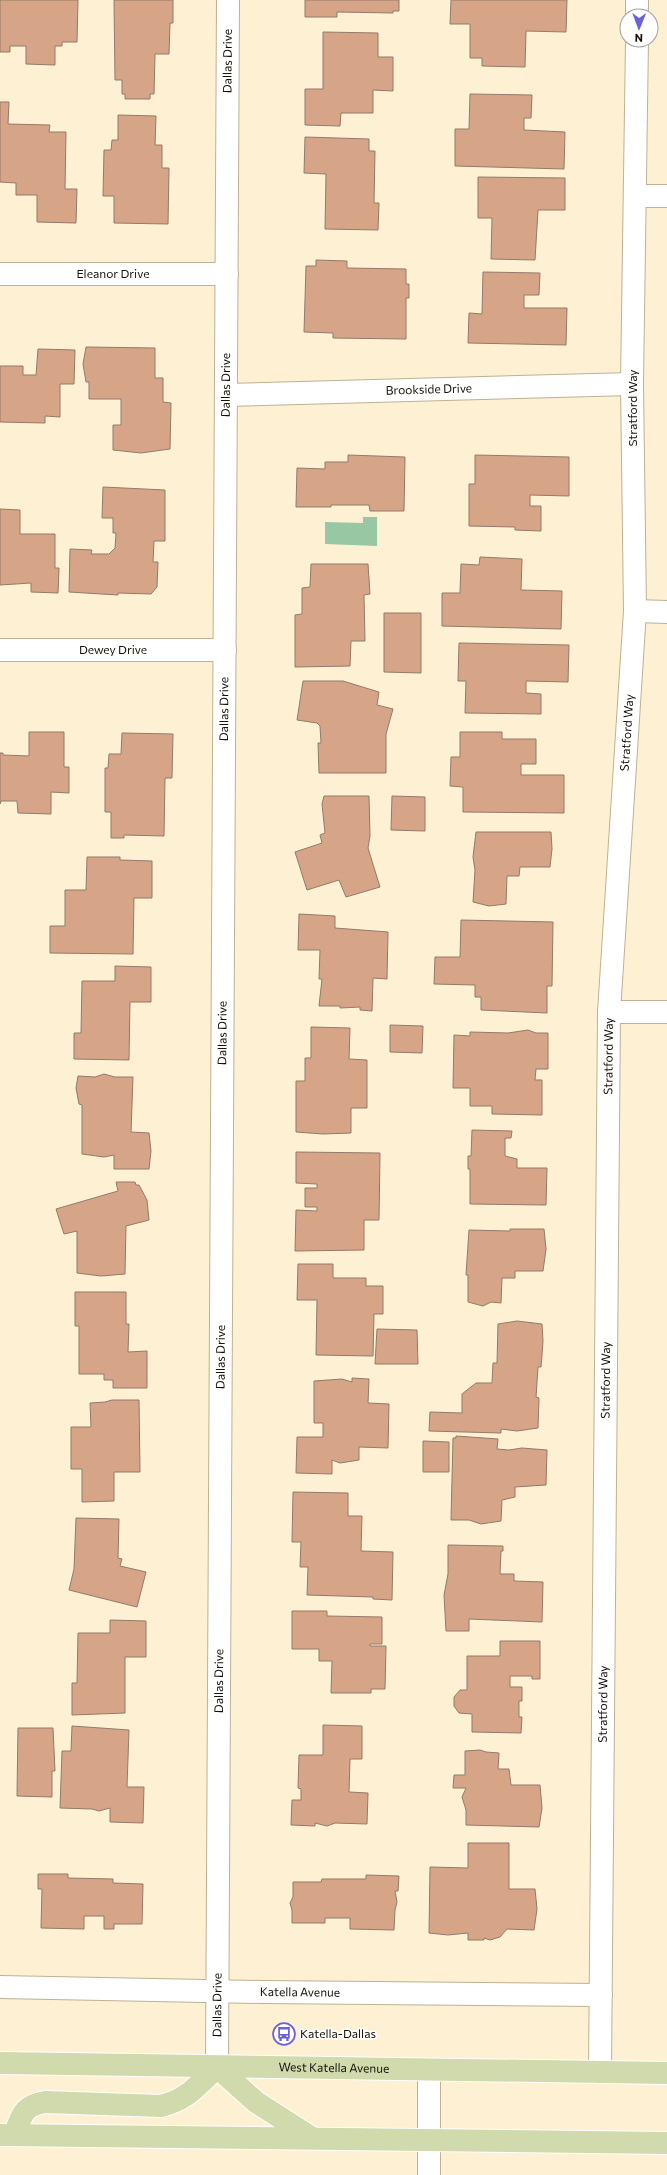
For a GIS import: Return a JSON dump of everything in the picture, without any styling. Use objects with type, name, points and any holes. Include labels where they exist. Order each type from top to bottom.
[{"type":"main road","name":"West Katella Avenue","points":[[0,2063],[667,2073]]},
{"type":"main road","points":[[7,2135],[24,2112],[32,2104],[44,2102],[161,2106],[176,2103],[217,2067],[256,2102],[313,2138]]},
{"type":"main road","points":[[7,2135],[667,2143]]},
{"type":"street","name":"Dallas Drive","points":[[217,2067],[228,0]]},
{"type":"street","name":"Stratford Way","points":[[600,2072],[605,1712],[609,1012],[635,611],[632,384],[637,48]]},
{"type":"street","points":[[635,196],[667,196]]},
{"type":"street","name":"Eleanor Drive","points":[[0,274],[227,274]]},
{"type":"street","name":"Brookside Drive","points":[[226,395],[632,384]]},
{"type":"street","points":[[635,611],[667,612]]},
{"type":"street","name":"Dewey Drive","points":[[0,650],[225,650]]},
{"type":"street","points":[[609,1012],[667,1012]]},
{"type":"street","name":"Katella Avenue","points":[[0,1987],[601,1995]]},
{"type":"street","points":[[429,2070],[429,2175]]},
{"type":"shaded area","points":[[363,517],[377,517],[377,546],[325,544],[325,522],[363,523]]},
{"type":"building","points":[[0,0],[78,0],[77,42],[62,42],[62,46],[55,46],[55,65],[26,64],[26,46],[10,46],[10,52],[0,52]]},
{"type":"building","points":[[114,0],[173,0],[173,23],[170,23],[169,54],[155,54],[154,94],[150,94],[150,99],[125,99],[125,94],[122,94],[122,80],[115,80]]},
{"type":"building","points":[[305,0],[399,0],[399,11],[393,11],[393,13],[337,12],[337,17],[305,17]]},
{"type":"building","points":[[451,0],[567,0],[566,32],[526,31],[525,67],[482,66],[482,58],[470,58],[470,24],[450,24]]},
{"type":"building","points":[[323,32],[378,33],[378,57],[393,57],[393,91],[373,90],[373,113],[341,113],[340,126],[305,125],[305,89],[323,89]]},
{"type":"building","points":[[470,94],[532,95],[531,118],[524,118],[524,130],[565,132],[564,169],[455,166],[455,129],[469,129]]},
{"type":"building","points":[[0,102],[9,102],[8,124],[50,125],[49,132],[66,132],[65,189],[77,189],[76,223],[37,222],[37,195],[16,195],[16,183],[0,182]]},
{"type":"building","points":[[118,115],[156,116],[155,145],[162,145],[162,168],[169,168],[168,224],[114,223],[114,196],[103,196],[104,150],[111,150],[112,140],[118,140]]},
{"type":"building","points":[[305,137],[369,139],[369,151],[375,151],[374,203],[379,203],[378,230],[325,229],[326,174],[304,173]]},
{"type":"building","points":[[478,177],[565,178],[565,210],[538,210],[535,260],[491,259],[492,218],[478,218]]},
{"type":"building","points":[[316,260],[347,261],[347,268],[406,269],[406,284],[409,284],[409,298],[406,298],[406,339],[333,338],[333,333],[304,332],[306,266],[316,266]]},
{"type":"building","points":[[483,272],[540,273],[539,295],[524,295],[524,308],[567,308],[566,345],[468,343],[469,313],[482,314]]},
{"type":"building","points":[[86,347],[155,348],[155,378],[163,378],[163,402],[171,403],[170,449],[141,453],[113,450],[113,425],[121,425],[121,399],[89,399],[89,382],[86,382],[83,364]]},
{"type":"building","points":[[38,349],[75,350],[74,384],[60,384],[60,417],[45,416],[45,423],[0,422],[0,366],[23,366],[23,375],[36,375]]},
{"type":"building","points":[[348,455],[405,457],[404,511],[370,511],[369,505],[296,507],[297,468],[325,469],[325,462],[348,462]]},
{"type":"building","points":[[475,455],[569,457],[569,496],[530,495],[530,506],[541,506],[541,531],[515,530],[515,527],[469,526],[469,484],[475,484]]},
{"type":"building","points":[[103,487],[165,490],[165,541],[154,541],[153,562],[158,562],[157,587],[151,594],[118,593],[118,595],[69,592],[70,549],[92,550],[91,554],[109,554],[115,548],[116,533],[113,533],[113,518],[102,518]]},
{"type":"building","points":[[0,509],[20,510],[20,534],[55,534],[55,568],[59,568],[58,593],[31,592],[31,583],[0,585]]},
{"type":"building","points":[[480,557],[522,559],[521,590],[562,591],[561,629],[442,626],[442,593],[460,593],[461,564],[479,565]]},
{"type":"building","points":[[311,564],[368,564],[370,594],[364,595],[365,641],[351,641],[350,666],[295,667],[295,615],[302,614],[302,588],[310,587]]},
{"type":"building","points":[[384,613],[421,613],[421,673],[384,672]]},
{"type":"building","points":[[459,643],[569,645],[568,682],[526,681],[526,693],[541,694],[541,714],[465,713],[466,681],[458,681]]},
{"type":"building","points":[[303,681],[343,681],[379,692],[377,705],[393,709],[386,734],[386,773],[319,773],[318,743],[321,743],[320,726],[317,723],[297,720]]},
{"type":"building","points":[[29,732],[64,732],[64,767],[69,767],[69,793],[51,792],[51,814],[18,813],[17,801],[1,801],[0,804],[0,753],[3,753],[3,755],[29,756]]},
{"type":"building","points":[[460,732],[502,732],[502,739],[536,739],[536,764],[521,764],[521,775],[564,775],[564,813],[463,812],[463,787],[450,786],[451,757],[460,757]]},
{"type":"building","points":[[122,733],[173,734],[172,778],[165,778],[164,836],[124,835],[124,838],[111,838],[111,812],[105,812],[105,768],[108,768],[109,754],[121,754]]},
{"type":"building","points":[[324,796],[369,796],[370,836],[368,848],[380,887],[346,897],[339,880],[307,890],[295,852],[322,843],[320,835],[325,833],[322,804]]},
{"type":"building","points":[[392,796],[425,797],[425,831],[391,830]]},
{"type":"building","points":[[476,832],[551,832],[552,849],[550,867],[520,867],[519,876],[507,876],[506,904],[489,906],[473,902],[475,870],[473,857]]},
{"type":"building","points":[[87,857],[120,857],[120,860],[152,861],[152,898],[134,898],[133,954],[50,953],[50,926],[65,926],[65,890],[86,890]]},
{"type":"building","points":[[299,914],[335,916],[335,928],[388,932],[387,979],[373,978],[372,1011],[360,1010],[360,1007],[340,1008],[340,1006],[319,1006],[322,979],[319,979],[320,950],[298,950]]},
{"type":"building","points":[[461,920],[553,922],[552,986],[547,986],[547,1013],[481,1010],[481,997],[475,997],[475,985],[434,984],[435,957],[460,957]]},
{"type":"building","points":[[115,966],[151,967],[151,1002],[130,1002],[129,1060],[74,1059],[74,1033],[81,1033],[82,981],[115,981]]},
{"type":"building","points":[[390,1025],[423,1026],[422,1053],[390,1052]]},
{"type":"building","points":[[311,1027],[350,1028],[349,1059],[367,1060],[367,1108],[351,1108],[351,1133],[323,1134],[296,1132],[296,1081],[305,1081],[305,1058],[311,1058]]},
{"type":"building","points":[[528,1030],[536,1033],[548,1033],[548,1069],[536,1069],[535,1080],[542,1080],[542,1115],[492,1114],[492,1106],[470,1106],[470,1088],[453,1088],[454,1035],[470,1036],[470,1032],[508,1033]]},
{"type":"building","points":[[104,1074],[115,1077],[133,1077],[131,1132],[149,1133],[151,1151],[149,1169],[114,1169],[114,1155],[104,1157],[82,1154],[82,1105],[79,1104],[76,1088],[78,1076],[95,1077]]},
{"type":"building","points":[[472,1130],[512,1131],[511,1138],[505,1138],[505,1156],[517,1159],[517,1168],[547,1168],[546,1205],[470,1204],[470,1169],[468,1169],[468,1156],[471,1156]]},
{"type":"building","points":[[296,1152],[380,1153],[379,1220],[364,1220],[364,1250],[295,1251],[296,1210],[317,1211],[317,1207],[305,1207],[305,1188],[317,1188],[317,1184],[296,1183]]},
{"type":"building","points":[[116,1182],[135,1182],[136,1185],[139,1185],[147,1200],[149,1220],[126,1226],[125,1274],[101,1276],[77,1273],[77,1231],[64,1234],[56,1209],[118,1191]]},
{"type":"building","points":[[510,1229],[544,1229],[546,1249],[543,1271],[515,1271],[515,1278],[502,1278],[501,1303],[491,1302],[483,1306],[468,1302],[468,1275],[466,1275],[469,1230],[510,1231]]},
{"type":"building","points":[[298,1264],[333,1264],[333,1278],[366,1278],[366,1286],[383,1286],[383,1314],[374,1314],[373,1356],[316,1355],[317,1300],[297,1300]]},
{"type":"building","points":[[75,1292],[126,1292],[126,1324],[129,1324],[128,1352],[147,1351],[147,1388],[113,1388],[113,1380],[104,1380],[104,1374],[79,1374],[79,1326],[75,1326]]},
{"type":"building","points":[[517,1321],[542,1324],[543,1341],[541,1367],[538,1367],[536,1397],[539,1398],[538,1428],[517,1431],[501,1429],[501,1433],[429,1431],[430,1412],[462,1413],[462,1394],[476,1383],[492,1383],[493,1363],[497,1363],[498,1324]]},
{"type":"building","points":[[377,1329],[417,1330],[418,1364],[375,1364]]},
{"type":"building","points":[[352,1378],[369,1379],[368,1403],[389,1404],[388,1448],[359,1447],[359,1460],[340,1463],[332,1460],[332,1474],[296,1473],[297,1437],[323,1437],[323,1423],[314,1423],[314,1381],[342,1379],[352,1382]]},
{"type":"building","points":[[112,1400],[139,1400],[140,1472],[114,1472],[114,1501],[82,1502],[82,1469],[71,1469],[71,1427],[91,1427],[90,1403]]},
{"type":"building","points":[[456,1436],[498,1439],[497,1449],[509,1450],[522,1448],[547,1450],[546,1485],[515,1487],[515,1497],[502,1500],[501,1521],[481,1524],[469,1520],[451,1520],[453,1438],[456,1438]]},
{"type":"building","points":[[423,1441],[449,1442],[449,1472],[423,1472]]},
{"type":"building","points":[[293,1492],[348,1493],[348,1516],[362,1516],[361,1551],[393,1552],[392,1600],[373,1599],[373,1597],[307,1595],[308,1567],[300,1567],[301,1542],[292,1542]]},
{"type":"building","points":[[76,1518],[119,1519],[118,1558],[122,1559],[120,1566],[146,1572],[137,1607],[69,1590],[74,1569]]},
{"type":"building","points":[[448,1545],[503,1546],[503,1551],[501,1551],[500,1574],[514,1574],[514,1581],[543,1582],[542,1622],[469,1619],[469,1631],[446,1631],[444,1595],[448,1574]]},
{"type":"building","points":[[292,1611],[327,1611],[327,1616],[382,1617],[382,1644],[370,1644],[370,1646],[386,1646],[385,1689],[371,1689],[371,1693],[331,1693],[332,1661],[319,1661],[319,1649],[292,1649]]},
{"type":"building","points":[[110,1620],[146,1621],[146,1657],[125,1657],[125,1713],[72,1715],[72,1683],[77,1683],[78,1633],[110,1633]]},
{"type":"building","points":[[500,1641],[540,1641],[540,1679],[532,1679],[532,1676],[510,1676],[510,1687],[522,1687],[522,1701],[519,1701],[519,1717],[522,1717],[521,1733],[472,1732],[472,1714],[459,1713],[454,1706],[454,1697],[460,1690],[467,1690],[467,1656],[500,1656]]},
{"type":"building","points":[[323,1725],[362,1726],[362,1759],[350,1759],[349,1792],[368,1793],[367,1824],[335,1823],[327,1826],[315,1823],[315,1826],[291,1825],[292,1800],[301,1800],[301,1789],[298,1788],[299,1755],[323,1755]]},
{"type":"building","points":[[72,1726],[129,1730],[127,1787],[144,1787],[143,1823],[110,1822],[110,1808],[99,1811],[92,1809],[60,1808],[62,1751],[71,1751]]},
{"type":"building","points":[[18,1728],[53,1728],[55,1771],[52,1771],[52,1797],[17,1796]]},
{"type":"building","points":[[480,1750],[499,1753],[498,1769],[509,1769],[511,1785],[540,1785],[542,1808],[539,1827],[466,1825],[466,1810],[462,1797],[466,1788],[453,1788],[454,1775],[465,1775],[465,1751]]},
{"type":"building","points":[[468,1843],[509,1843],[509,1889],[535,1889],[537,1909],[534,1930],[507,1929],[500,1937],[490,1940],[484,1938],[484,1940],[468,1940],[468,1933],[448,1935],[429,1933],[430,1867],[468,1868]]},
{"type":"building","points":[[38,1874],[68,1874],[68,1878],[113,1879],[113,1883],[143,1884],[142,1924],[114,1924],[114,1929],[104,1929],[104,1916],[84,1916],[84,1929],[41,1928],[42,1889],[38,1889]]},
{"type":"building","points":[[366,1875],[399,1876],[398,1891],[395,1891],[397,1902],[394,1930],[350,1929],[350,1918],[325,1918],[325,1923],[292,1923],[292,1910],[290,1903],[293,1897],[293,1882],[321,1882],[322,1879],[366,1879]]},
{"type":"place","name":"Katella-Dallas","points":[[284,2034]]}]
